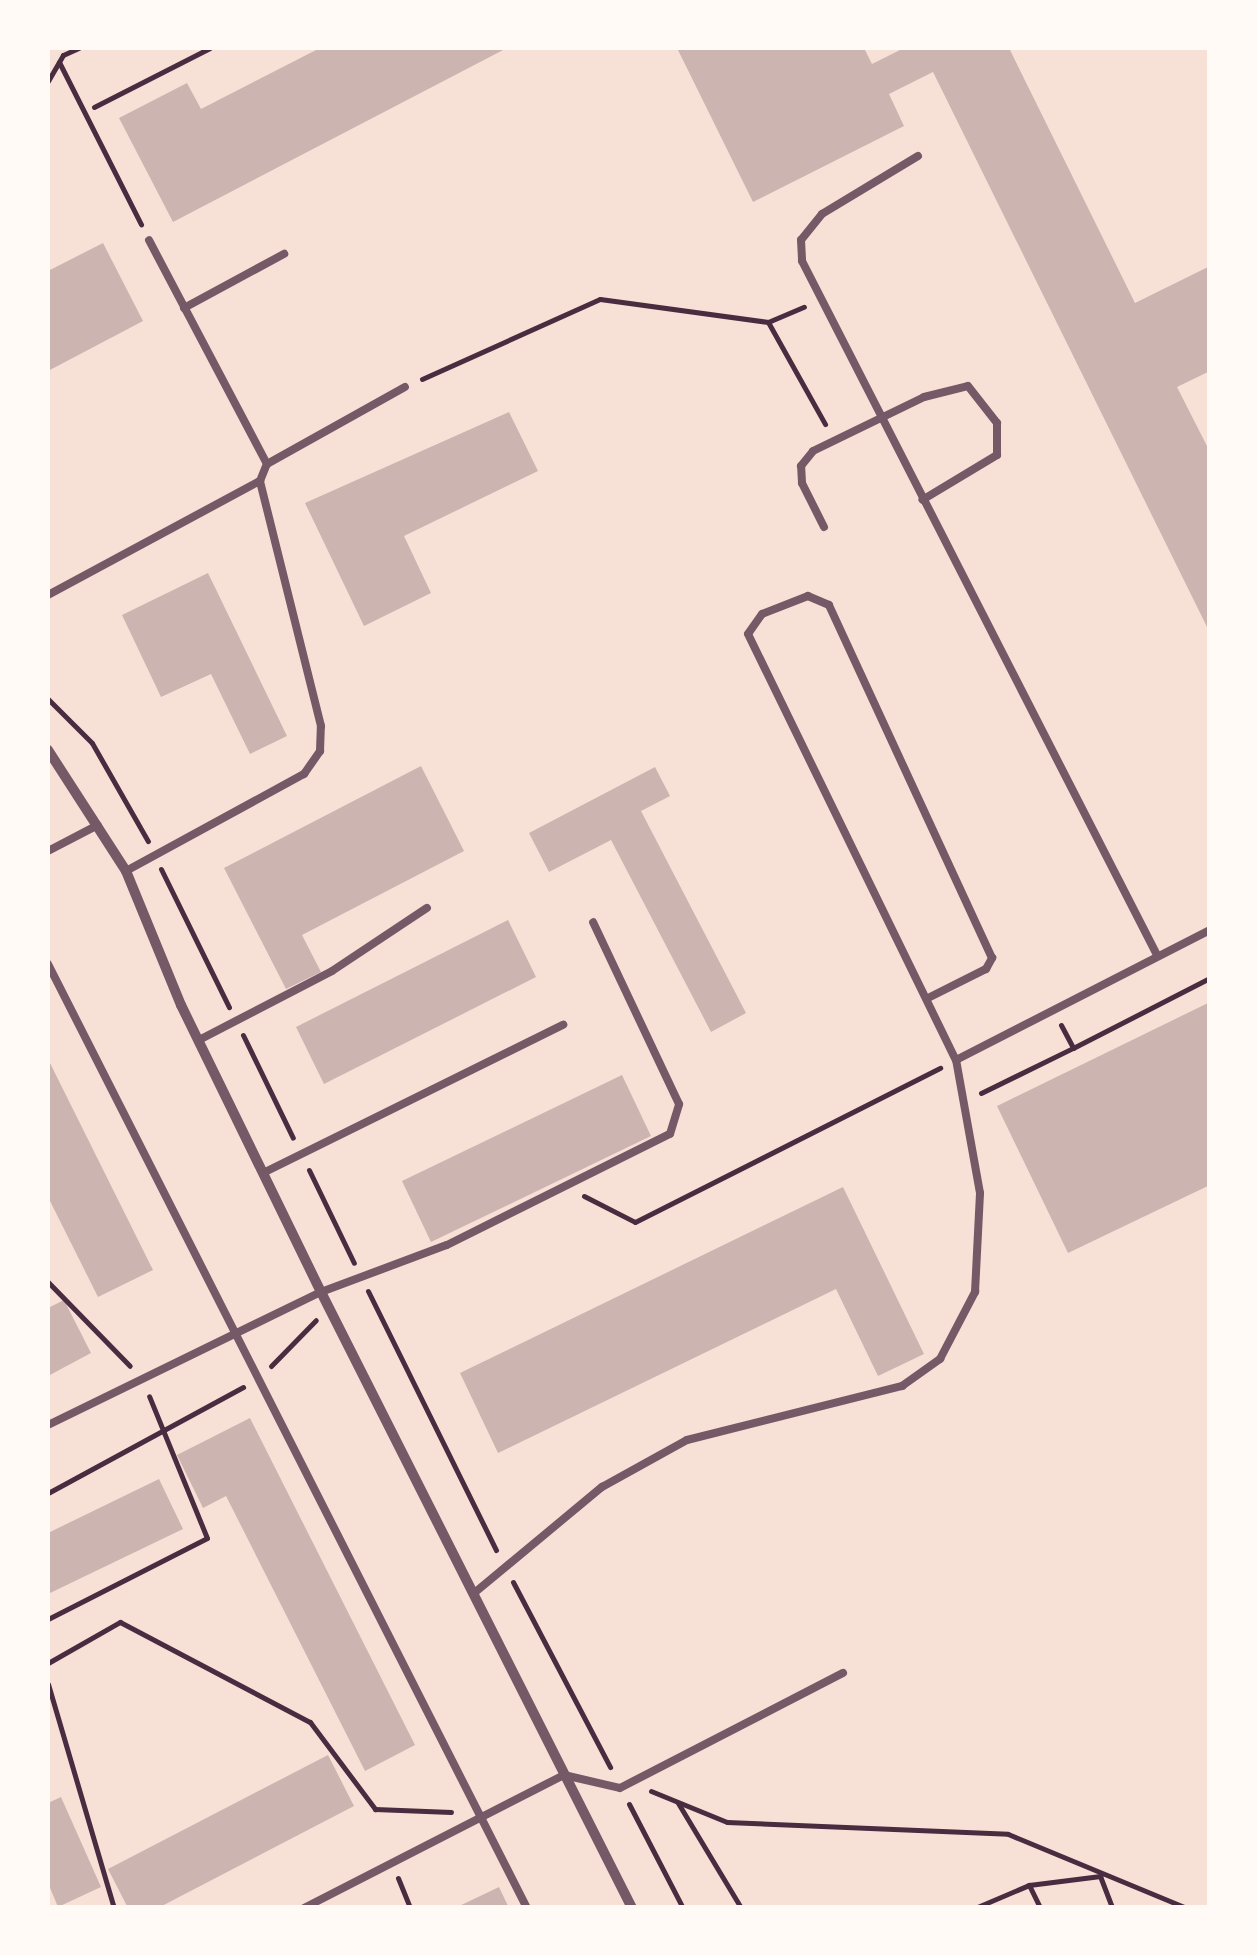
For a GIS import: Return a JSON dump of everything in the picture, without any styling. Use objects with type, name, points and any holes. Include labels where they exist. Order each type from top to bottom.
[{"type":"street","points":[[48,750],[126,871],[199,1040],[263,1174],[632,1908]]},
{"type":"lane","points":[[918,156],[822,214],[801,240],[802,261],[1156,955]]},
{"type":"lane","points":[[150,240],[267,464]]},
{"type":"lane","points":[[184,308],[284,254]]},
{"type":"lane","points":[[824,527],[802,482],[801,466],[834,440],[956,385],[979,394],[997,423],[997,455],[922,500]]},
{"type":"lane","points":[[126,871],[304,774],[320,751],[312,674],[260,481],[267,464],[406,387]]},
{"type":"lane","points":[[48,595],[260,481]]},
{"type":"lane","points":[[473,1594],[602,1487],[688,1440],[902,1386],[940,1359],[974,1292],[980,1193],[956,1060],[748,634],[762,614],[808,596],[829,605],[992,958],[986,970],[928,998]]},
{"type":"lane","points":[[48,851],[98,824]]},
{"type":"lane","points":[[199,1040],[332,971],[426,908]]},
{"type":"lane","points":[[48,1426],[321,1292],[447,1246],[670,1134],[680,1104],[593,922]]},
{"type":"lane","points":[[956,1060],[1210,930]]},
{"type":"lane","points":[[48,964],[527,1908]]},
{"type":"lane","points":[[263,1174],[563,1025]]},
{"type":"lane","points":[[304,1908],[481,1813],[564,1774],[620,1788],[842,1673]]},
{"type":"path","points":[[48,81],[59,62],[79,48]]},
{"type":"path","points":[[94,107],[210,48]]},
{"type":"path","points":[[59,62],[150,240]]},
{"type":"path","points":[[406,387],[600,299],[768,322],[822,300]]},
{"type":"path","points":[[768,322],[834,440]]},
{"type":"path","points":[[48,699],[92,744],[151,848]]},
{"type":"path","points":[[160,866],[230,1009]]},
{"type":"path","points":[[964,1102],[1210,978]]},
{"type":"path","points":[[1052,1009],[1072,1048]]},
{"type":"path","points":[[238,1027],[505,1568],[682,1908]]},
{"type":"path","points":[[565,1186],[635,1222],[956,1060]]},
{"type":"path","points":[[48,1282],[142,1380],[207,1538],[48,1619]]},
{"type":"path","points":[[48,1493],[163,1431]]},
{"type":"path","points":[[48,1663],[120,1622],[310,1722],[376,1809],[481,1813]]},
{"type":"path","points":[[48,1684],[114,1908]]},
{"type":"path","points":[[654,1792],[727,1822],[1008,1834],[1100,1876],[1187,1908]]},
{"type":"path","points":[[676,1801],[741,1908]]},
{"type":"path","points":[[392,1861],[410,1908]]},
{"type":"path","points":[[975,1908],[1029,1884],[1100,1876]]},
{"type":"path","points":[[1100,1876],[1112,1908]]},
{"type":"path","points":[[1029,1884],[1040,1908]]},
{"type":"building","points":[[320,48],[507,48],[173,222],[119,118],[187,83],[201,109]]},
{"type":"building","points":[[677,48],[864,48],[872,64],[904,48],[1009,48],[1135,303],[1210,266],[1210,371],[1177,387],[1210,452],[1210,633],[933,72],[889,94],[904,126],[753,202]]},
{"type":"building","points":[[103,243],[143,321],[48,371],[48,271]]},
{"type":"building","points":[[509,412],[538,471],[404,536],[431,593],[364,626],[305,503]]},
{"type":"building","points":[[208,573],[287,736],[250,754],[211,674],[161,697],[122,615]]},
{"type":"building","points":[[421,766],[464,851],[302,935],[321,972],[286,989],[224,868]]},
{"type":"building","points":[[655,767],[670,796],[641,811],[746,1013],[711,1032],[611,840],[549,872],[529,833]]},
{"type":"building","points":[[508,920],[536,977],[324,1084],[296,1027]]},
{"type":"building","points":[[1208,1003],[1210,1185],[1068,1253],[997,1106]]},
{"type":"building","points":[[48,1059],[153,1270],[98,1297],[48,1197]]},
{"type":"building","points":[[622,1075],[651,1136],[431,1242],[402,1181]]},
{"type":"building","points":[[843,1187],[924,1354],[878,1376],[836,1289],[498,1453],[460,1373]]},
{"type":"building","points":[[64,1300],[91,1353],[48,1376],[48,1308]]},
{"type":"building","points":[[250,1418],[415,1745],[365,1771],[226,1496],[203,1508],[177,1455]]},
{"type":"building","points":[[159,1479],[183,1529],[48,1594],[48,1533]]},
{"type":"building","points":[[328,1755],[354,1806],[158,1908],[128,1908],[108,1869]]},
{"type":"building","points":[[61,1797],[101,1887],[58,1907],[48,1883],[48,1803]]},
{"type":"building","points":[[499,1887],[509,1908],[455,1908]]}]
